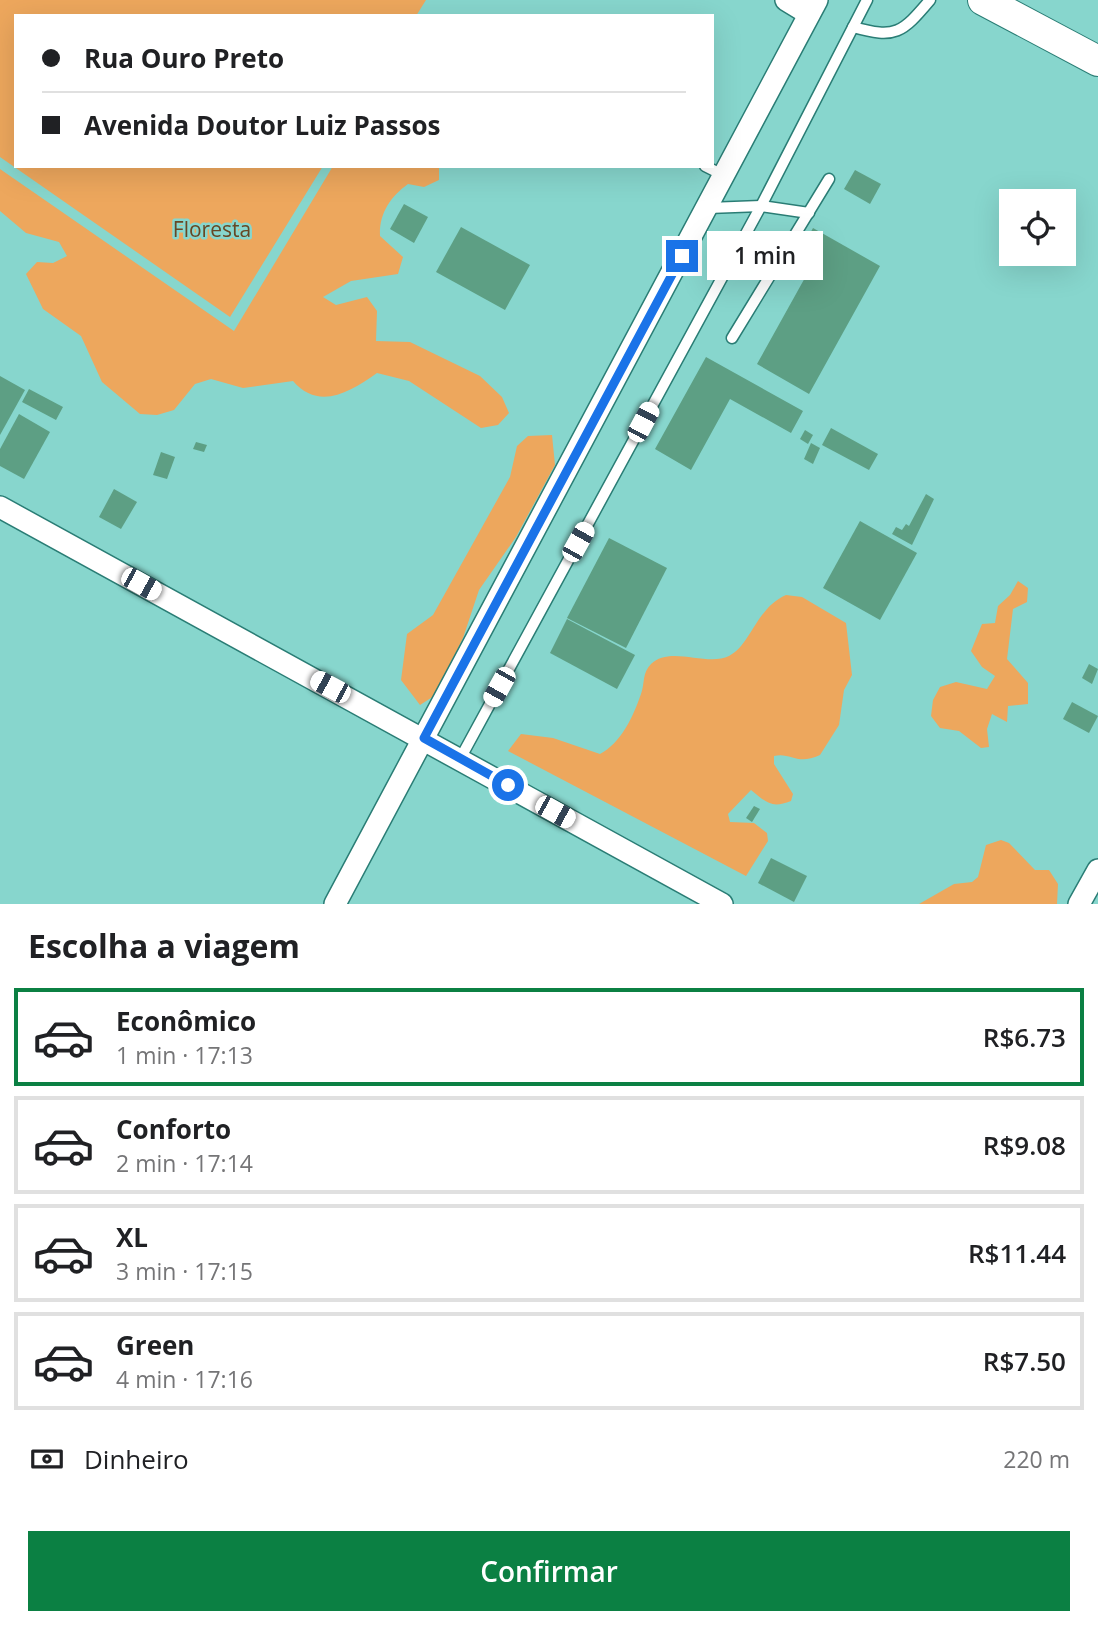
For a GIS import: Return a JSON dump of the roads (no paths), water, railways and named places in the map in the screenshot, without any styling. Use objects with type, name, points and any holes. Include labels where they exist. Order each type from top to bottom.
[{"type":"street","points":[[335,904],[708,208],[714,171],[813,7],[786,0]]},
{"type":"street","points":[[983,0],[1098,61]]},
{"type":"street","points":[[0,507],[722,904]]},
{"type":"street","points":[[1079,904],[1098,870]]},
{"type":"lane","points":[[460,759],[761,206],[867,0]]},
{"type":"lane","points":[[853,27],[883,35],[909,26],[930,0]]},
{"type":"lane","points":[[732,338],[829,179]]},
{"type":"lane","points":[[708,208],[761,206],[809,213]]},
{"type":"park label","name":"Floresta","points":[[212,229]]}]
